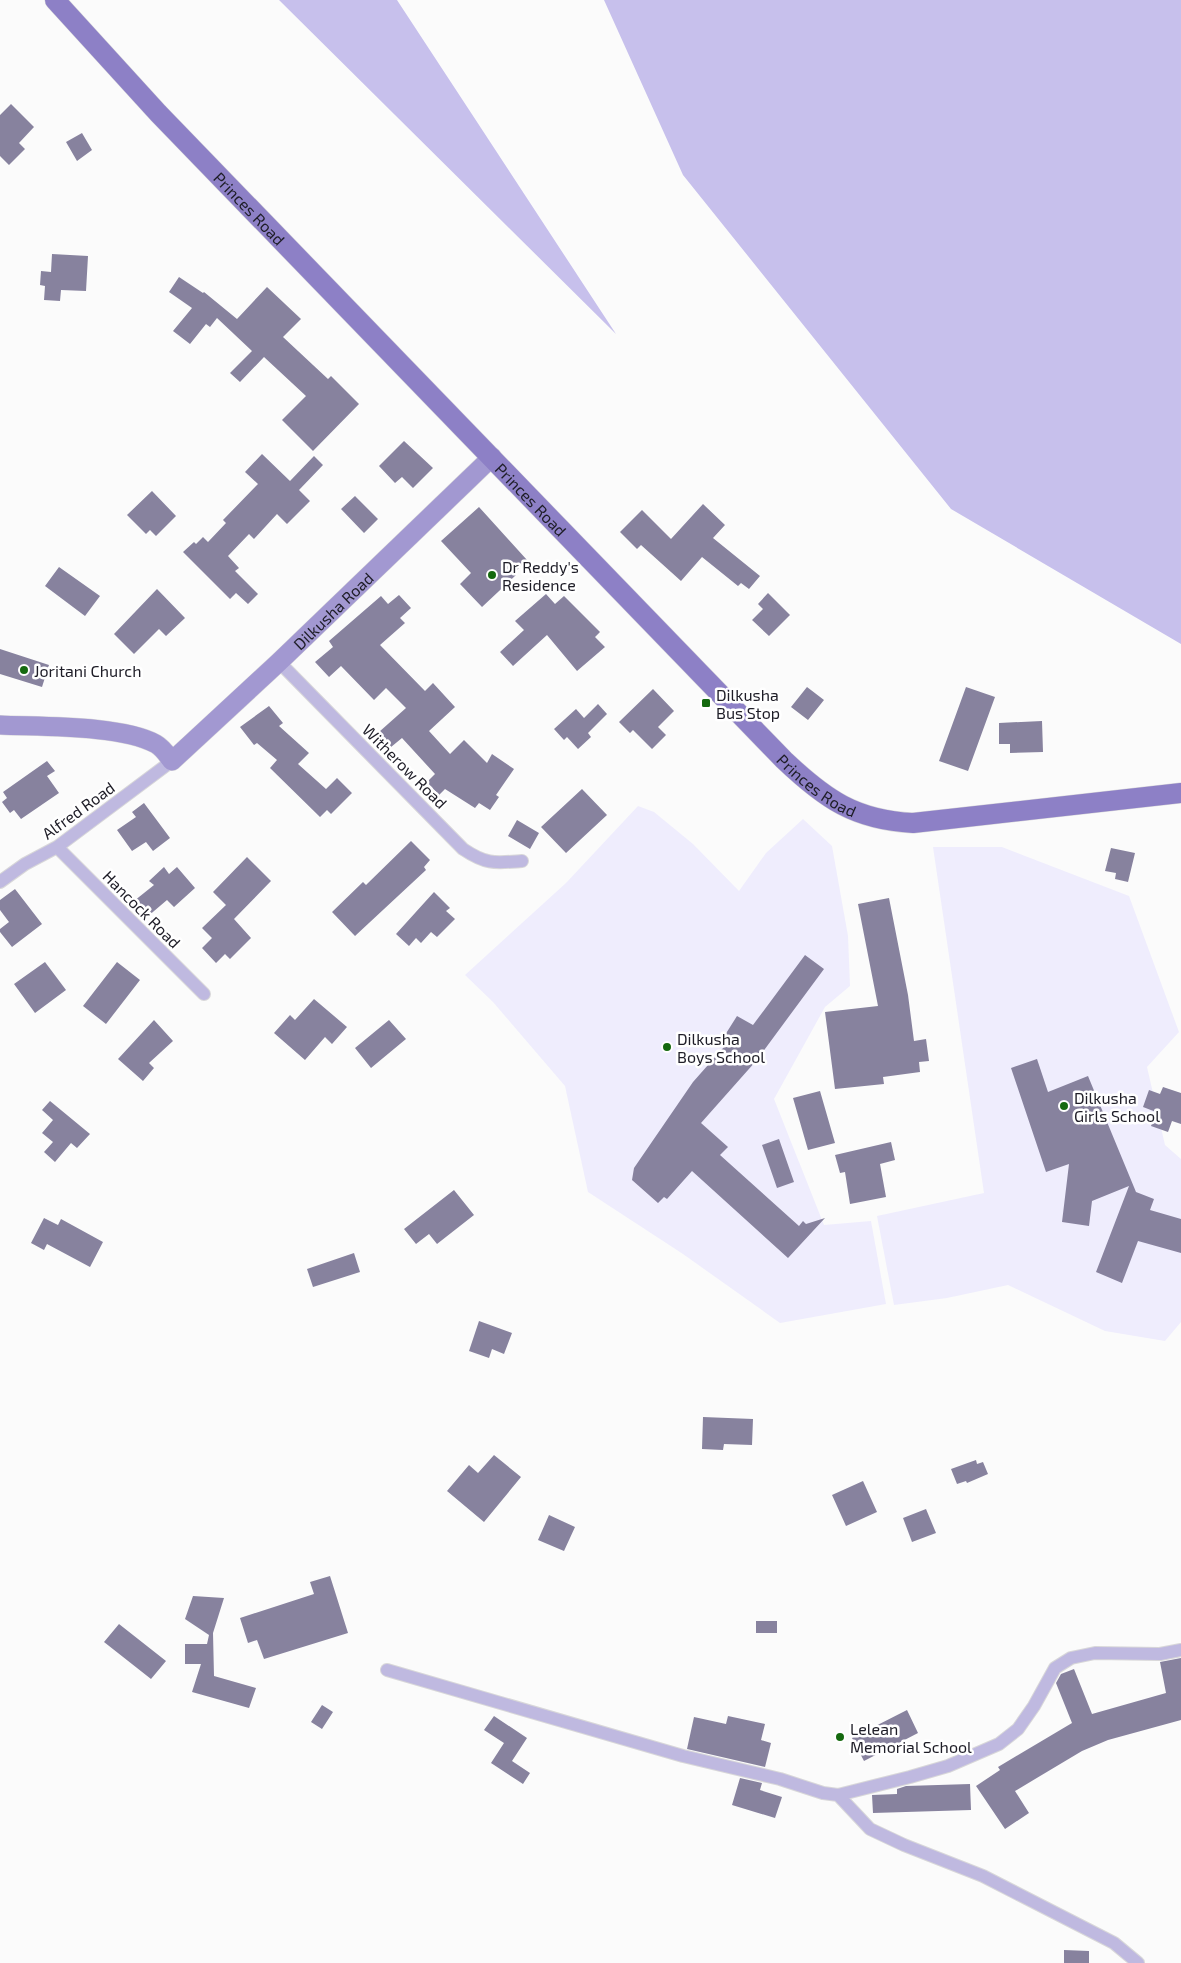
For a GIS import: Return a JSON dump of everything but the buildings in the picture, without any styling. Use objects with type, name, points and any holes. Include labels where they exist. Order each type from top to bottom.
[{"type":"main road","name":"Princes Road","points":[[55,0],[158,113],[784,760],[806,780],[848,809],[859,814],[890,822],[913,823],[1181,793]]},
{"type":"street","name":"Dilkusha Road","points":[[172,761],[279,662],[492,457]]},
{"type":"street","name":"Witherow Road","points":[[279,662],[464,849],[478,859],[494,863],[522,861]]},
{"type":"street","points":[[0,725],[103,730],[158,745],[172,761]]},
{"type":"street","name":"Alfred Road","points":[[0,882],[25,864],[57,847],[172,761]]},
{"type":"street","name":"Hancock Road","points":[[57,847],[204,994]]},
{"type":"street","points":[[386,1670],[683,1756],[780,1779],[823,1793],[838,1795],[910,1778],[948,1766],[999,1744],[1018,1728],[1034,1706],[1055,1668],[1071,1658],[1094,1653],[1160,1654],[1181,1650]]},
{"type":"street","points":[[838,1795],[870,1829],[904,1845],[983,1876],[1114,1943],[1138,1963]]},
{"type":"shaded area","points":[[279,0],[397,0],[616,334]]},
{"type":"shaded area","points":[[604,0],[1181,0],[1181,644],[951,509],[683,175]]},
{"type":"shaded area","name":"Dilkusha Boys School","points":[[638,806],[654,812],[693,844],[739,891],[766,853],[803,819],[832,846],[848,936],[850,986],[825,1007],[774,1099],[824,1225],[871,1221],[886,1304],[780,1323],[683,1254],[588,1192],[565,1086],[493,1002],[465,975],[566,883]]},
{"type":"shaded area","name":"Dilkusha Girls School","points":[[933,847],[1002,847],[1129,896],[1179,1032],[1147,1067],[1165,1145],[1181,1159],[1181,1322],[1165,1341],[1105,1331],[1008,1285],[947,1298],[894,1305],[877,1216],[984,1193]]},
{"type":"place","name":"Dr Reddy's Residence","points":[[492,575]]},
{"type":"place","name":"Joritani Church","points":[[24,670]]},
{"type":"place","name":"Dilkusha Bus Stop","points":[[706,703]]},
{"type":"place","name":"Dilkusha Boys School","points":[[667,1047]]},
{"type":"place","name":"Dilkusha Girls School","points":[[1064,1106]]},
{"type":"place","name":"Lelean Memorial School","points":[[840,1737]]}]
